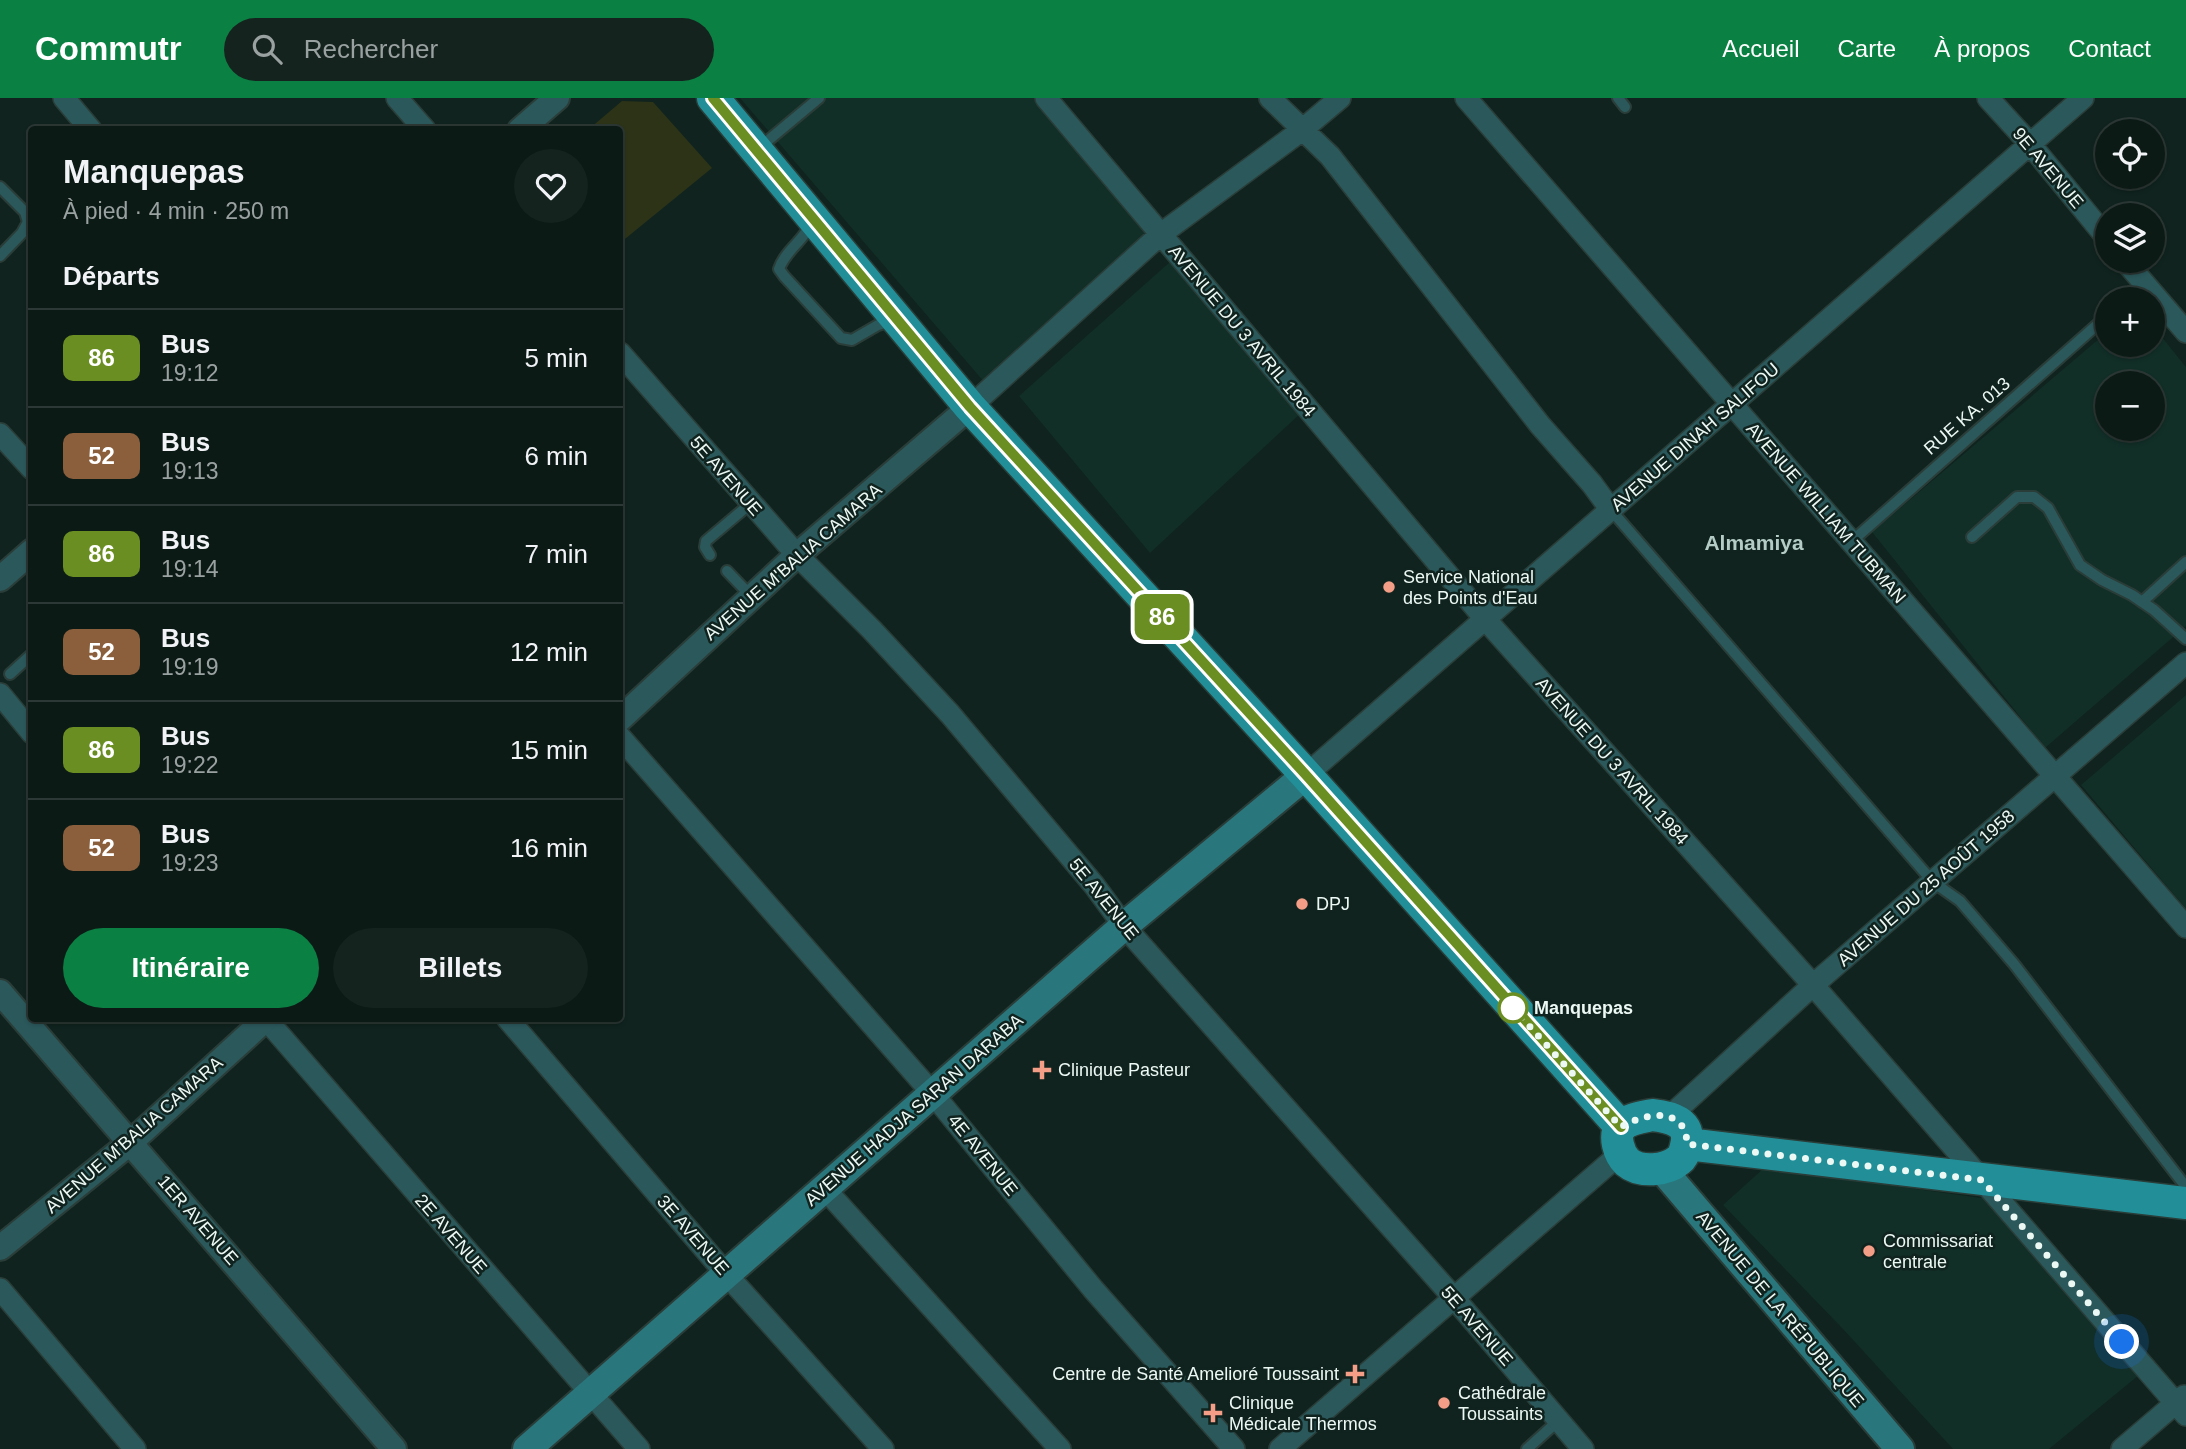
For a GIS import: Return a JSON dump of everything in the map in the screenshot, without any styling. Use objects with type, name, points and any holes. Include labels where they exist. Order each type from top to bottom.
[{"type":"main road","points":[[713,98],[970,407],[1306,775],[1621,1140],[1627,1161],[1635,1167],[1661,1168],[1678,1161],[1687,1144],[1685,1128],[1676,1120],[1652,1115],[1633,1120],[1621,1140]]},
{"type":"main road","name":"AVENUE HADJA SARAN DARABA","points":[[527,1449],[1124,926],[1306,775]]},
{"type":"main road","points":[[1687,1144],[2186,1203]]},
{"type":"main road","name":"AVENUE DE LA RÉPUBLIQUE","points":[[1661,1168],[1899,1449]]},
{"type":"street","points":[[64,98],[88,126]]},
{"type":"street","points":[[397,98],[422,126]]},
{"type":"street","points":[[525,126],[557,98]]},
{"type":"street","name":"AVENUE DU 3 AVRIL 1984","points":[[1046,98],[1486,620],[1813,985],[2182,1404]]},
{"type":"street","points":[[1270,98],[1330,156],[1540,425],[1611,510]]},
{"type":"street","points":[[970,407],[1161,234],[1302,130],[1340,98]]},
{"type":"street","name":"AVENUE WILLIAM TUBMAN","points":[[1466,98],[2186,927]]},
{"type":"street","name":"9E AVENUE","points":[[1988,98],[2030,144],[2095,224]]},
{"type":"street","name":"AVENUE DINAH SALIFOU","points":[[1306,775],[2083,98]]},
{"type":"street","points":[[2135,273],[2186,332]]},
{"type":"street","name":"5E AVENUE","points":[[623,356],[750,504],[950,713],[1124,926],[1454,1298],[1583,1449]]},
{"type":"street","name":"AVENUE M'BALIA CAMARA","points":[[623,716],[797,555],[970,407]]},
{"type":"street","points":[[0,434],[28,465]]},
{"type":"street","points":[[0,579],[28,554]]},
{"type":"street","name":"AVENUE DU 25 AOÛT 1958","points":[[1669,1117],[1813,985],[2186,663]]},
{"type":"street","points":[[0,694],[28,728]]},
{"type":"street","name":"4E AVENUE","points":[[623,740],[933,1094],[1093,1289],[1234,1449]]},
{"type":"street","name":"1ER AVENUE","points":[[0,992],[394,1449]]},
{"type":"street","name":"AVENUE M'BALIA CAMARA","points":[[0,1248],[131,1142],[263,1022]]},
{"type":"street","name":"2E AVENUE","points":[[269,1022],[639,1449]]},
{"type":"street","name":"3E AVENUE","points":[[509,1022],[727,1275],[883,1449]]},
{"type":"street","points":[[1280,1449],[1454,1298],[1621,1140]]},
{"type":"street","points":[[824,1188],[1060,1449]]},
{"type":"street","points":[[0,1289],[129,1447]]},
{"type":"street","points":[[2122,1449],[2182,1404]]},
{"type":"lane","points":[[757,149],[819,98]]},
{"type":"lane","points":[[0,187],[25,212],[28,222],[22,233],[0,256]]},
{"type":"lane","points":[[814,218],[806,235],[782,260],[779,269],[784,276],[841,338],[852,340],[878,325],[897,319]]},
{"type":"lane","points":[[2141,287],[2144,284]]},
{"type":"lane","name":"RUE KA. 013","points":[[1851,542],[2095,328]]},
{"type":"lane","points":[[1972,537],[2017,497],[2034,497],[2048,508],[2080,565],[2142,602],[2186,639]]},
{"type":"lane","points":[[710,555],[705,547],[706,541],[750,504]]},
{"type":"lane","points":[[1611,510],[1933,882],[1960,901],[2014,964],[2186,1187]]},
{"type":"lane","points":[[2142,602],[2186,562]]},
{"type":"lane","points":[[727,570],[751,596]]},
{"type":"lane","points":[[10,674],[28,658]]},
{"type":"lane","points":[[1527,1449],[1558,1421]]},
{"type":"shaded area","points":[[740,98],[1035,98],[1155,238],[985,383]]},
{"type":"shaded area","points":[[622,101],[653,102],[712,168],[623,241],[623,126],[593,126]]},
{"type":"shaded area","points":[[1171,261],[1301,413],[1150,553],[1019,396]]},
{"type":"shaded area","points":[[2165,341],[2186,367],[2186,626],[2045,748],[1872,532],[2095,342],[2095,357],[2165,357]]},
{"type":"shaded area","points":[[2186,695],[2186,909],[2081,785]]},
{"type":"shaded area","points":[[1764,1168],[1989,1199],[2005,1223],[2139,1375],[2049,1449],[1953,1449],[1843,1329],[1723,1205]]},
{"type":"bus line","name":"86","points":[[713,98],[970,407],[1306,775],[1621,1127]]},
{"type":"place","name":"Service National des Points d'Eau","points":[[1389,587]]},
{"type":"place","name":"DPJ","points":[[1302,904]]},
{"type":"place","name":"Manquepas","points":[[1513,1008]]},
{"type":"place","name":"Clinique Pasteur","points":[[1042,1070]]},
{"type":"place","name":"Commissariat centrale","points":[[1869,1251]]},
{"type":"place","name":"Centre de Santé Amelioré Toussaint","points":[[1355,1374]]},
{"type":"place","name":"Cathédrale Toussaints","points":[[1444,1403]]},
{"type":"place","name":"Clinique Médicale Thermos","points":[[1213,1413]]},
{"type":"district","name":"Almamiya","points":[[1754,543]]},
{"type":"route","points":[[1513,1008],[1621,1127],[1633,1120],[1652,1115],[1669,1117],[1685,1128],[1687,1144],[1982,1180],[2122,1342]]}]
